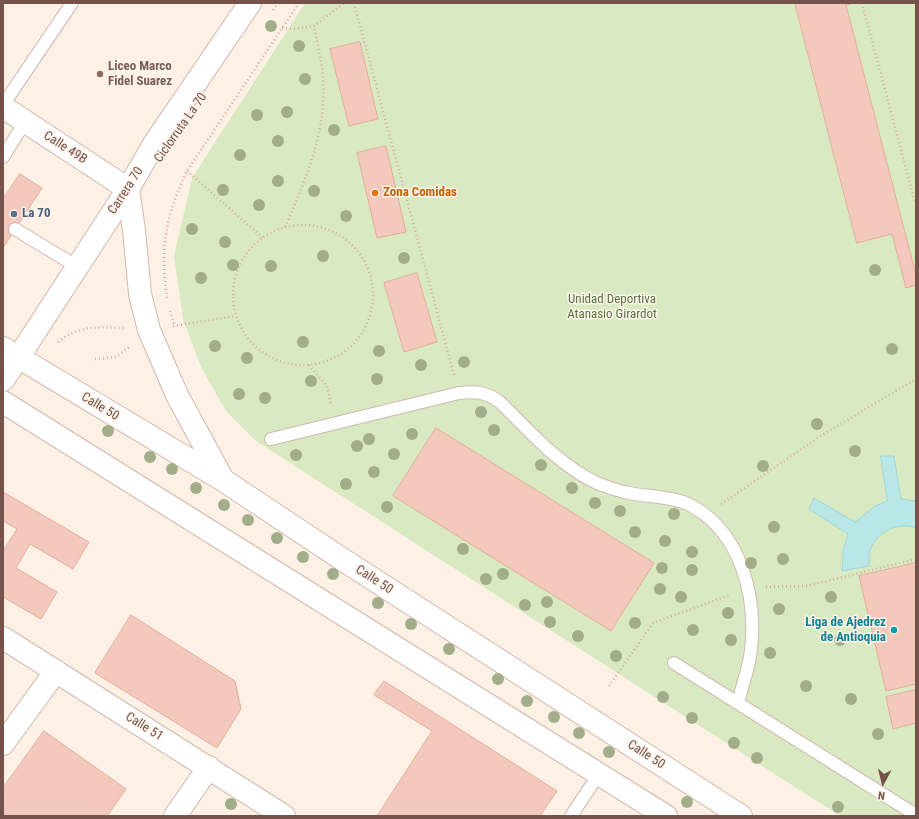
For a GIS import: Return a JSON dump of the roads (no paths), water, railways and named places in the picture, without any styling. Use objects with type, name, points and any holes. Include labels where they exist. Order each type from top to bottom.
[{"type":"main road","name":"Carrera 70","points":[[3,380],[10,353],[76,266],[128,189],[154,144],[250,3]]},
{"type":"main road","name":"Calle 49B","points":[[3,106],[128,189]]},
{"type":"main road","points":[[128,189],[134,230],[140,294],[155,328],[177,395],[223,480]]},
{"type":"main road","name":"Calle 50","points":[[10,353],[223,480],[355,568],[741,816]]},
{"type":"main road","points":[[3,402],[666,816]]},
{"type":"main road","name":"Calle 51","points":[[3,638],[284,816]]},
{"type":"main road","points":[[3,744],[56,671]]},
{"type":"main road","points":[[174,816],[209,768]]},
{"type":"lane","points":[[3,106],[72,3]]},
{"type":"lane","points":[[3,156],[26,122]]},
{"type":"lane","points":[[15,229],[76,266]]},
{"type":"lane","points":[[271,439],[459,393],[477,391],[490,395],[566,463],[597,483],[629,493],[661,497],[687,504],[705,514],[724,532],[738,557],[748,588],[752,620],[750,651],[738,703]]},
{"type":"lane","points":[[674,663],[916,815]]},
{"type":"lane","points":[[571,816],[599,774]]},
{"type":"water","points":[[881,456],[894,456],[901,499],[916,501],[916,528],[909,526],[895,527],[883,533],[873,544],[870,550],[869,566],[842,571],[843,551],[848,534],[809,509],[814,498],[855,522],[875,506],[887,501]]},
{"type":"place","name":"Liceo Marco Fidel Suarez","points":[[100,74]]},
{"type":"place","name":"Zona Comidas","points":[[375,193]]},
{"type":"place","name":"La 70","points":[[14,214]]},
{"type":"place","name":"Liga de Ajedrez de Antioquia","points":[[894,630]]},
{"type":"park label","name":"Unidad Deportiva Atanasio Girardot","points":[[612,308]]}]
